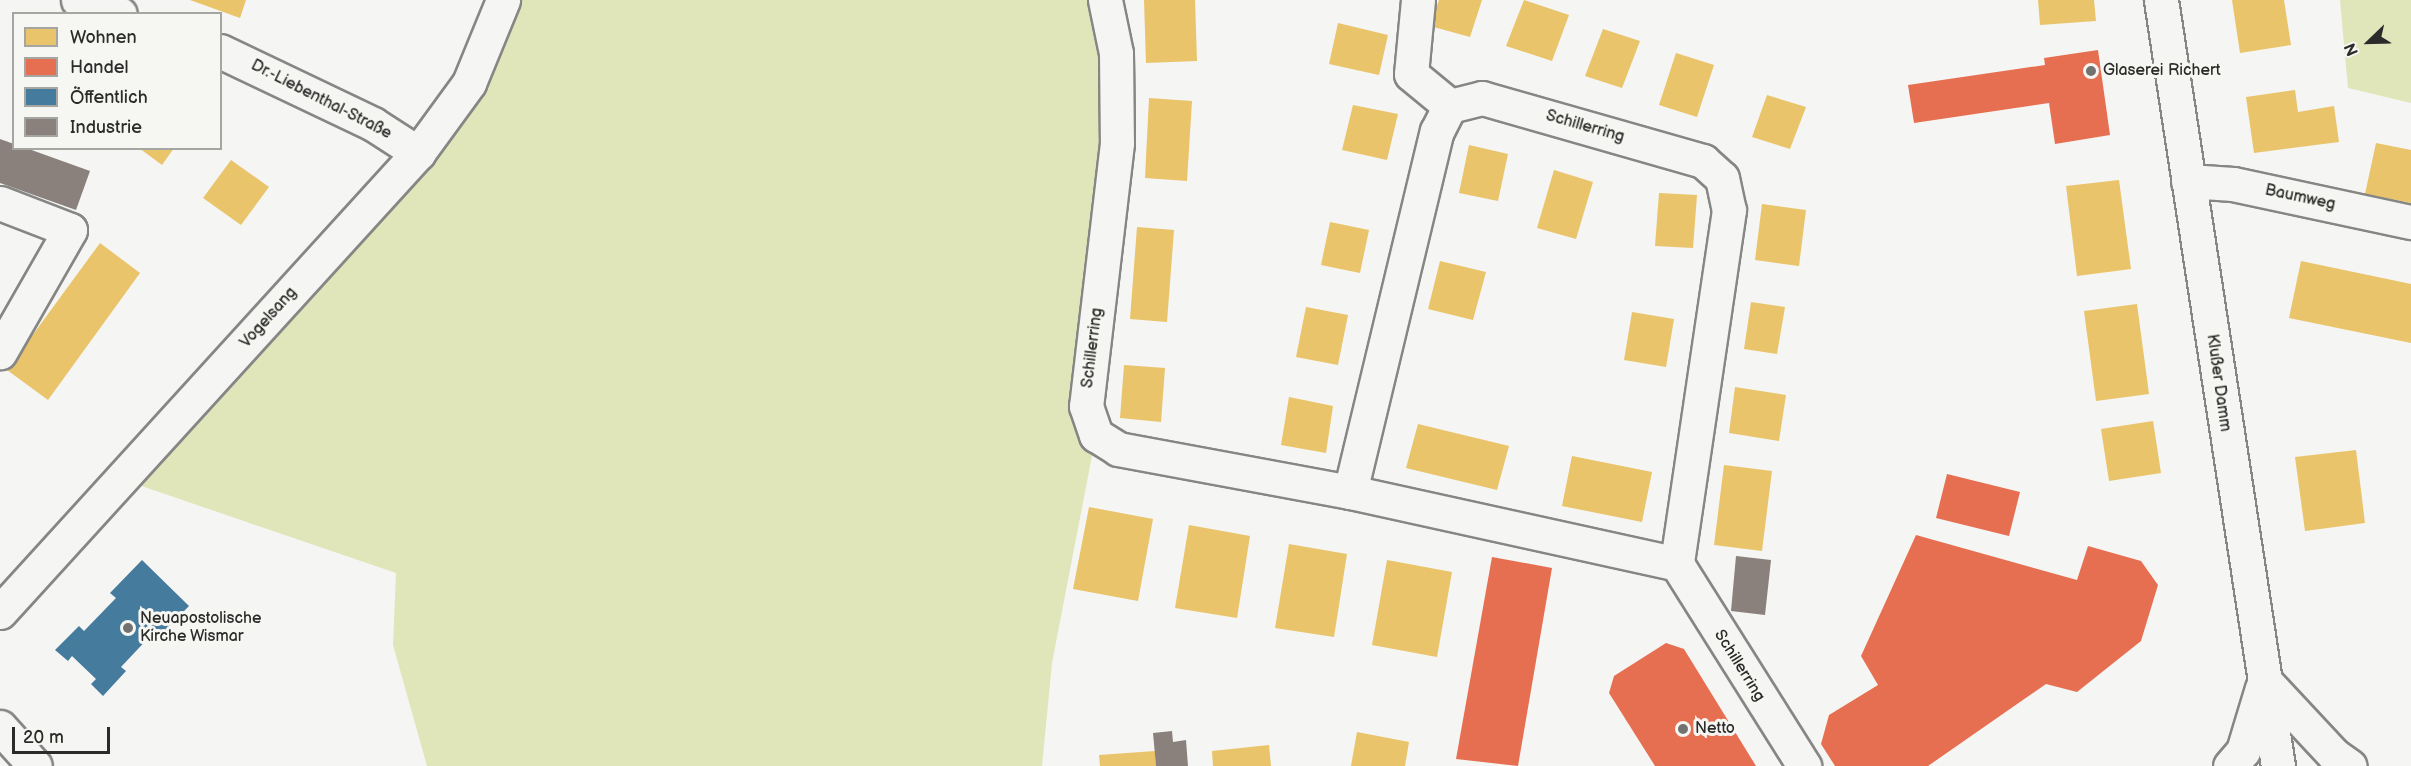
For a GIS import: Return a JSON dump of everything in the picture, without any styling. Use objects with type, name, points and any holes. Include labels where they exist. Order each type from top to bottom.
[{"type":"street","points":[[78,0],[114,12]]},
{"type":"street","name":"Vogelsang","points":[[0,612],[418,153],[469,83],[503,0]]},
{"type":"street","name":"Schillerring","points":[[1105,0],[1116,53],[1117,143],[1086,406],[1096,435],[1118,449],[1350,492],[1677,564]]},
{"type":"street","points":[[1350,492],[1437,130],[1450,106],[1412,74],[1418,0]]},
{"type":"street","name":"Klußer Damm","points":[[2161,0],[2278,766]]},
{"type":"street","name":"Dr.-Liebenthal-Straße","points":[[222,52],[373,124],[418,153]]},
{"type":"street","name":"Schillerring","points":[[1450,106],[1482,98],[1703,161],[1722,178],[1729,210],[1677,564],[1804,766]]},
{"type":"street","name":"Baumweg","points":[[2188,181],[2233,184],[2411,222]]},
{"type":"street","points":[[0,203],[70,230],[0,352]]},
{"type":"street","points":[[2230,766],[2243,751],[2264,680]]},
{"type":"street","points":[[2264,680],[2334,755],[2350,766]]},
{"type":"street","points":[[0,727],[35,766]]},
{"type":"green space","points":[[503,0],[1105,0],[1096,435],[1052,663],[1042,766],[427,766],[393,645],[396,573],[121,479],[418,153]]},
{"type":"green space","points":[[2340,0],[2411,0],[2411,103],[2348,88]]},
{"type":"building: Wohnen","points":[[190,0],[246,0],[240,18]]},
{"type":"building: Wohnen","points":[[1144,0],[1195,0],[1197,61],[1146,63]]},
{"type":"building: Wohnen","points":[[1439,0],[1482,0],[1470,37],[1430,26]]},
{"type":"building: Wohnen","points":[[1524,0],[1569,15],[1552,61],[1506,46]]},
{"type":"building: Wohnen","points":[[2038,0],[2094,0],[2096,21],[2040,25]]},
{"type":"building: Wohnen","points":[[2232,0],[2284,0],[2291,45],[2240,53]]},
{"type":"building: Wohnen","points":[[1338,23],[1388,35],[1379,75],[1329,64]]},
{"type":"building: Wohnen","points":[[1603,29],[1640,41],[1622,88],[1585,76]]},
{"type":"building: Wohnen","points":[[1676,53],[1714,65],[1697,117],[1659,105]]},
{"type":"building: Wohnen","points":[[2295,90],[2298,112],[2334,106],[2339,142],[2254,153],[2246,97]]},
{"type":"building: Wohnen","points":[[1767,95],[1806,107],[1790,149],[1752,137]]},
{"type":"building: Wohnen","points":[[1149,98],[1192,101],[1187,181],[1145,178]]},
{"type":"building: Wohnen","points":[[1353,105],[1398,114],[1387,160],[1342,150]]},
{"type":"building: Wohnen","points":[[2376,143],[2411,150],[2411,203],[2365,194]]},
{"type":"building: Wohnen","points":[[1469,145],[1508,154],[1498,201],[1459,193]]},
{"type":"building: Wohnen","points":[[142,150],[173,150],[162,165]]},
{"type":"building: Wohnen","points":[[231,160],[269,187],[241,225],[203,198]]},
{"type":"building: Wohnen","points":[[1554,170],[1593,182],[1576,239],[1537,228]]},
{"type":"building: Wohnen","points":[[2119,180],[2131,269],[2077,276],[2066,186]]},
{"type":"building: Wohnen","points":[[1659,193],[1697,195],[1693,248],[1655,246]]},
{"type":"building: Wohnen","points":[[1762,204],[1806,210],[1799,266],[1755,260]]},
{"type":"building: Wohnen","points":[[1330,222],[1369,230],[1360,273],[1321,265]]},
{"type":"building: Wohnen","points":[[1137,227],[1174,230],[1167,322],[1130,319]]},
{"type":"building: Wohnen","points":[[100,243],[140,273],[48,400],[7,370]]},
{"type":"building: Wohnen","points":[[1440,261],[1486,272],[1473,320],[1428,309]]},
{"type":"building: Wohnen","points":[[2301,261],[2411,284],[2411,343],[2289,318]]},
{"type":"building: Wohnen","points":[[1751,302],[1785,307],[1777,354],[1744,349]]},
{"type":"building: Wohnen","points":[[2137,304],[2149,394],[2096,401],[2084,311]]},
{"type":"building: Wohnen","points":[[1306,307],[1348,315],[1338,365],[1296,357]]},
{"type":"building: Wohnen","points":[[1632,312],[1674,319],[1666,367],[1624,360]]},
{"type":"building: Wohnen","points":[[1124,365],[1165,368],[1161,422],[1120,418]]},
{"type":"building: Wohnen","points":[[1735,387],[1786,395],[1779,441],[1729,433]]},
{"type":"building: Wohnen","points":[[1289,397],[1333,406],[1326,453],[1281,445]]},
{"type":"building: Wohnen","points":[[2153,421],[2161,473],[2109,481],[2101,429]]},
{"type":"building: Wohnen","points":[[1418,424],[1509,446],[1497,490],[1406,468]]},
{"type":"building: Wohnen","points":[[2356,450],[2365,523],[2305,531],[2295,457]]},
{"type":"building: Wohnen","points":[[1572,456],[1652,472],[1642,522],[1562,506]]},
{"type":"building: Wohnen","points":[[1724,465],[1772,471],[1762,551],[1714,545]]},
{"type":"building: Wohnen","points":[[1089,507],[1153,519],[1138,601],[1073,589]]},
{"type":"building: Wohnen","points":[[1189,525],[1250,536],[1237,618],[1175,608]]},
{"type":"building: Wohnen","points":[[1289,544],[1347,554],[1334,637],[1275,628]]},
{"type":"building: Wohnen","points":[[1387,560],[1452,572],[1437,657],[1372,645]]},
{"type":"building: Wohnen","points":[[1357,732],[1409,742],[1405,766],[1351,766]]},
{"type":"building: Wohnen","points":[[1269,745],[1271,766],[1213,766],[1212,751]]},
{"type":"building: Wohnen","points":[[1155,751],[1156,766],[1100,766],[1099,755]]},
{"type":"building: Handel","points":[[2098,50],[2110,135],[2055,144],[2049,103],[1914,123],[1908,85],[2045,65],[2044,58]]},
{"type":"building: Handel","points":[[1947,474],[2020,492],[2009,536],[1936,518]]},
{"type":"building: Handel","points":[[1916,535],[2077,580],[2088,546],[2141,561],[2158,585],[2141,641],[2077,692],[2046,684],[1928,766],[1835,766],[1821,744],[1829,715],[1878,685],[1861,656]]},
{"type":"building: Handel","points":[[1492,557],[1552,568],[1518,766],[1456,759]]},
{"type":"building: Handel","name":"Netto","points":[[1666,643],[1684,649],[1756,766],[1655,766],[1609,693],[1614,676]]},
{"type":"building: Öffentlich","name":"Neuapostolische Kirche Wismar","points":[[142,560],[189,606],[157,639],[153,633],[121,667],[126,671],[103,696],[91,684],[96,679],[72,656],[68,661],[55,650],[79,626],[84,631],[116,598],[110,593]]},
{"type":"building: Industrie","points":[[0,139],[12,143],[12,150],[32,150],[90,171],[76,210],[0,183]]},
{"type":"building: Industrie","points":[[1736,556],[1771,560],[1765,615],[1731,611]]},
{"type":"building: Industrie","points":[[1172,731],[1173,742],[1186,740],[1188,766],[1156,766],[1153,733]]},
{"type":"place","name":"Glaserei Richert","points":[[2091,71]]},
{"type":"place","name":"Neuapostolische Kirche Wismar","points":[[128,628]]},
{"type":"place","name":"Netto","points":[[1683,729]]}]
